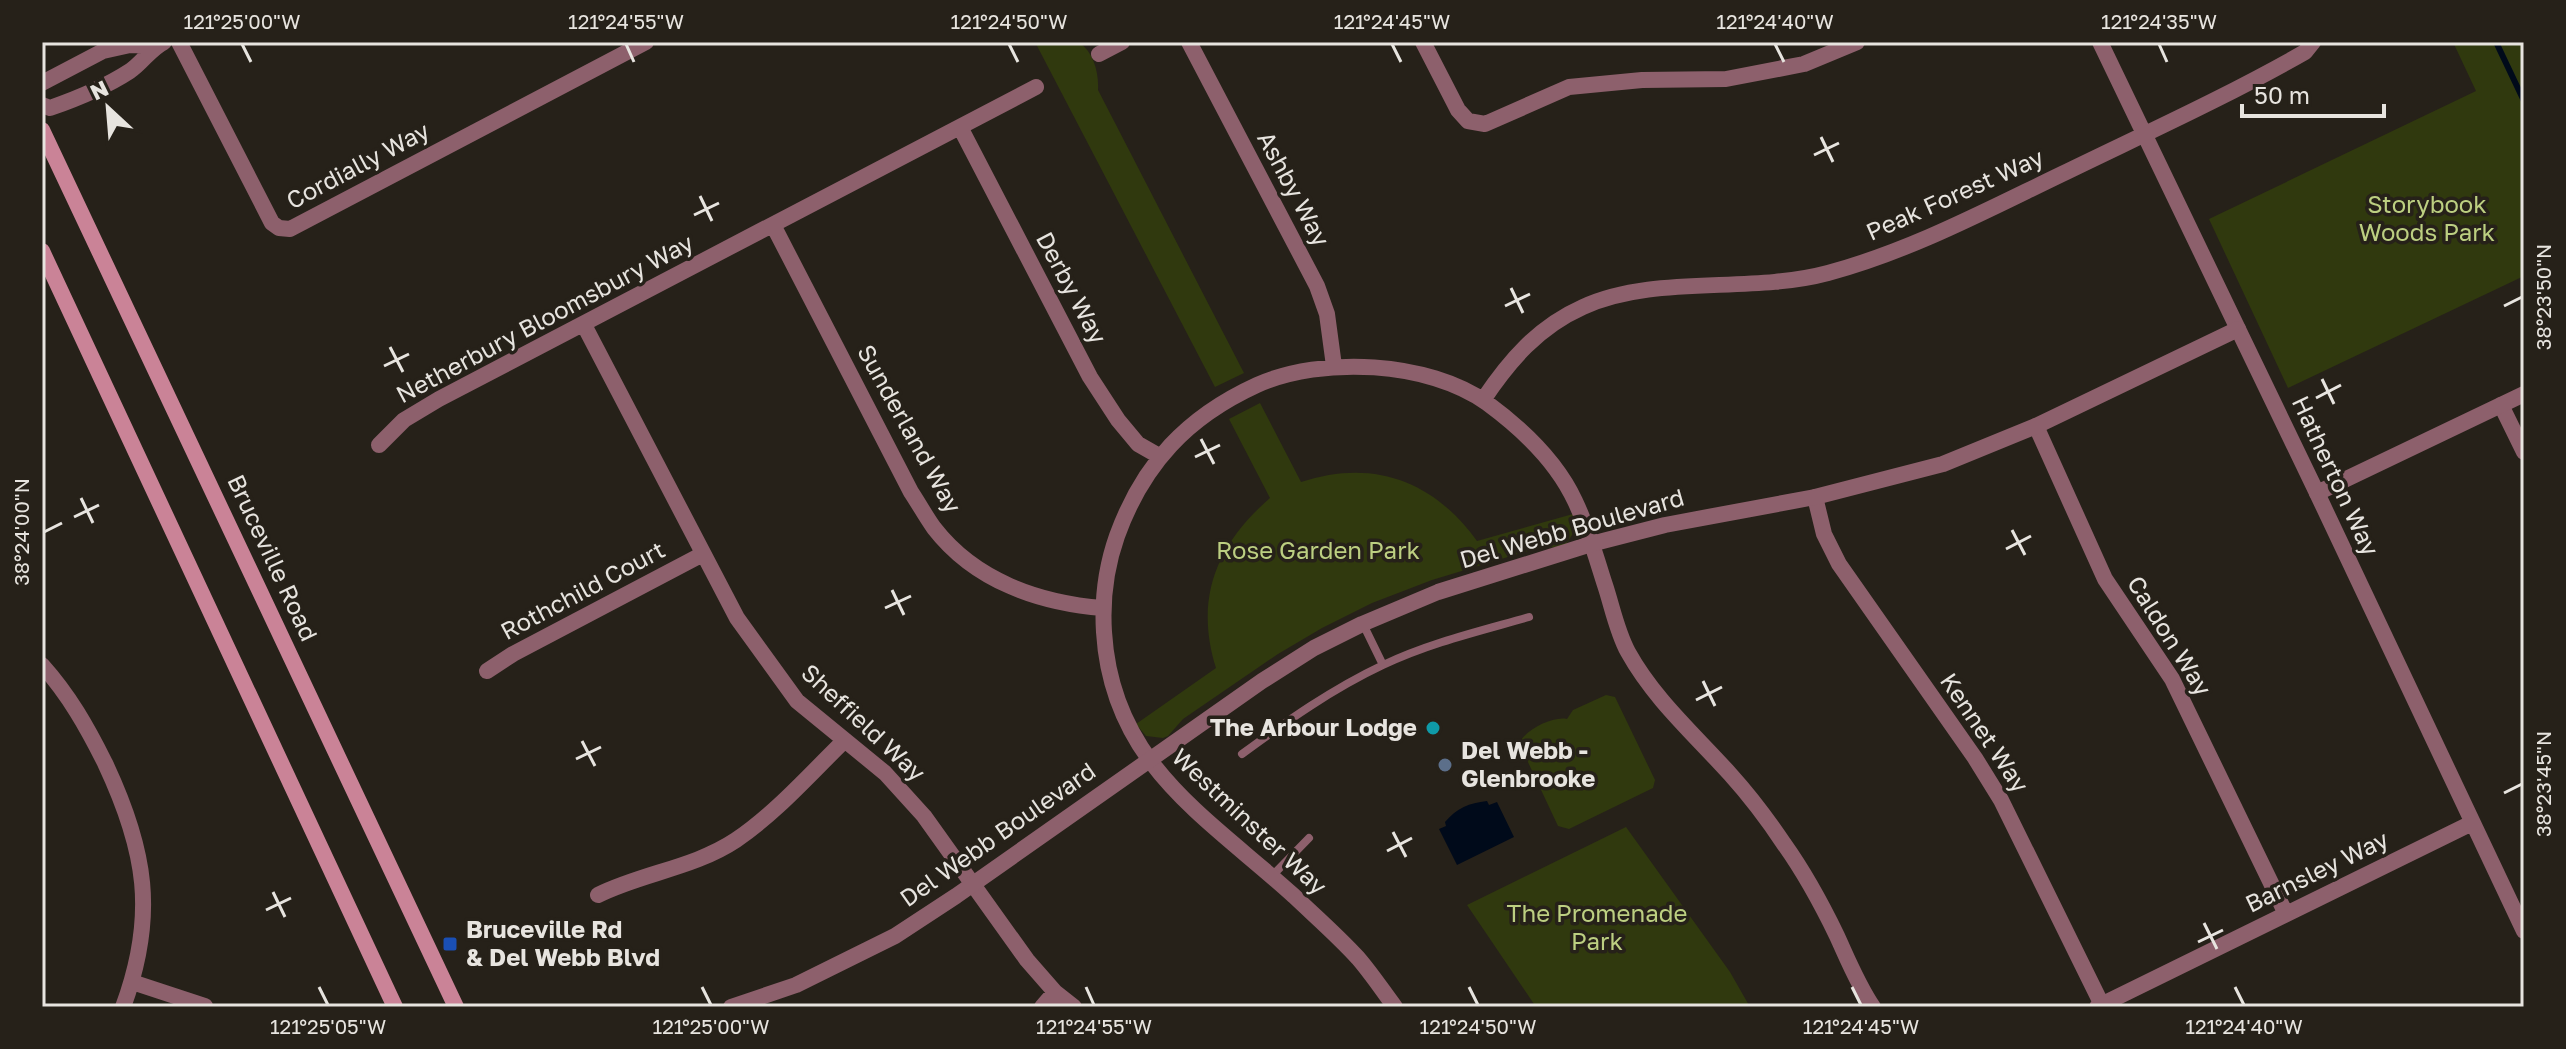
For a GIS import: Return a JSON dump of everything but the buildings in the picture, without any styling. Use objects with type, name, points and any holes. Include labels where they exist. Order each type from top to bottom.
[{"type":"main road","name":"Bruceville Road","points":[[42,130],[456,1007]]},
{"type":"main road","points":[[42,251],[395,1007]]},
{"type":"street","name":"Cordially Way","points":[[179,42],[272,223],[279,228],[290,229],[646,42]]},
{"type":"street","points":[[1099,54],[1122,42]]},
{"type":"street","name":"Ashby Way","points":[[1189,42],[1317,286],[1327,314],[1334,366]]},
{"type":"street","points":[[1423,42],[1458,110],[1468,121],[1485,124],[1569,87],[1642,80],[1726,79],[1804,64],[1857,42]]},
{"type":"street","name":"Hatherton Way","points":[[2100,42],[2524,931]]},
{"type":"street","name":"Peak Forest Way","points":[[1483,400],[1514,356],[1547,326],[1584,306],[1623,294],[1670,288],[1760,284],[1826,273],[1934,235],[2236,91],[2305,52],[2313,42]]},
{"type":"street","points":[[42,83],[103,51],[130,45],[160,44]]},
{"type":"street","points":[[42,105],[50,108],[128,72],[160,44]]},
{"type":"street","name":"Netherbury Bloomsbury Way","points":[[379,445],[404,420],[427,406],[1036,87]]},
{"type":"street","name":"Derby Way","points":[[960,127],[1090,377],[1138,444],[1159,456]]},
{"type":"street","name":"Sunderland Way","points":[[773,225],[911,492],[935,530],[974,566],[1017,590],[1043,599],[1103,608]]},
{"type":"street","name":"Sheffield Way","points":[[584,325],[737,618],[797,701],[885,773],[924,816],[1027,960],[1055,992],[1074,1007]]},
{"type":"street","name":"Del Webb Boulevard","points":[[731,1007],[796,985],[882,943],[972,885],[1147,760],[1314,648],[1362,624],[1438,592],[1591,544],[1679,522],[1815,497],[1943,464],[2036,426],[2238,329]]},
{"type":"street","name":"Westminster Way","points":[[1395,1007],[1357,957],[1230,843],[1147,760],[1126,726],[1109,676],[1103,608],[1112,551],[1140,483],[1159,456],[1222,403],[1260,384],[1295,372],[1334,366],[1404,372],[1444,383],[1483,400],[1516,426],[1547,458],[1573,496],[1626,650],[1665,706],[1732,777],[1785,846],[1832,926],[1873,1007]]},
{"type":"street","points":[[2317,493],[2524,394]]},
{"type":"street","points":[[2501,405],[2524,452]]},
{"type":"street","name":"Caldon Way","points":[[2036,426],[2105,579],[2172,679],[2286,914]]},
{"type":"street","name":"Kennet Way","points":[[1815,497],[1824,534],[1839,564],[2001,800],[2099,1006]]},
{"type":"street","name":"Rothchild Court","points":[[487,671],[513,654],[703,554]]},
{"type":"street","points":[[42,665],[86,725],[129,817],[139,855],[144,893],[142,932],[132,982],[123,1007]]},
{"type":"street","points":[[598,895],[677,868],[734,841],[782,802],[845,740]]},
{"type":"street","name":"Barnsley Way","points":[[2099,1006],[2472,823]]},
{"type":"street","points":[[132,982],[205,1006]]},
{"type":"street","points":[[1042,1007],[1055,992]]},
{"type":"street","name":"Del Webb Boulevard","points":[[743,1007],[760,998]]},
{"type":"lane","points":[[1242,754],[1324,697],[1383,665],[1446,640],[1529,617]]},
{"type":"lane","points":[[1362,624],[1383,665]]},
{"type":"lane","points":[[1271,877],[1309,838]]},
{"type":"green space","points":[[1035,42],[1079,42],[1092,58],[1098,90],[1244,373],[1215,387]]},
{"type":"green space","name":"Storybook Woods Park","points":[[2453,42],[2524,42],[2524,276],[2288,388],[2209,219],[2476,91]]},
{"type":"green space","name":"Rose Garden Park","points":[[1260,403],[1301,482],[1327,475],[1353,473],[1377,474],[1400,480],[1441,503],[1477,541],[1573,514],[1576,529],[1566,544],[1560,547],[1538,548],[1432,580],[1372,603],[1278,654],[1183,719],[1168,736],[1146,736],[1136,724],[1216,668],[1208,618],[1209,596],[1215,574],[1236,534],[1270,498],[1229,419]]},
{"type":"green space","points":[[1606,695],[1615,697],[1655,780],[1653,788],[1569,829],[1558,826],[1519,743],[1540,725],[1567,719],[1573,710]]},
{"type":"green space","name":"The Promenade Park","points":[[1626,827],[1730,972],[1750,1007],[1536,1007],[1467,905]]},
{"type":"water","points":[[1487,801],[1489,805],[1497,802],[1514,837],[1457,865],[1439,829],[1446,826],[1445,822],[1459,810]]},
{"type":"waterway","points":[[2496,42],[2524,101]]},
{"type":"place","name":"The Arbour Lodge","points":[[1433,728]]},
{"type":"place","name":"Del Webb - Glenbrooke","points":[[1445,765]]},
{"type":"place","name":"Bruceville Rd & Del Webb Blvd","points":[[450,944]]}]
